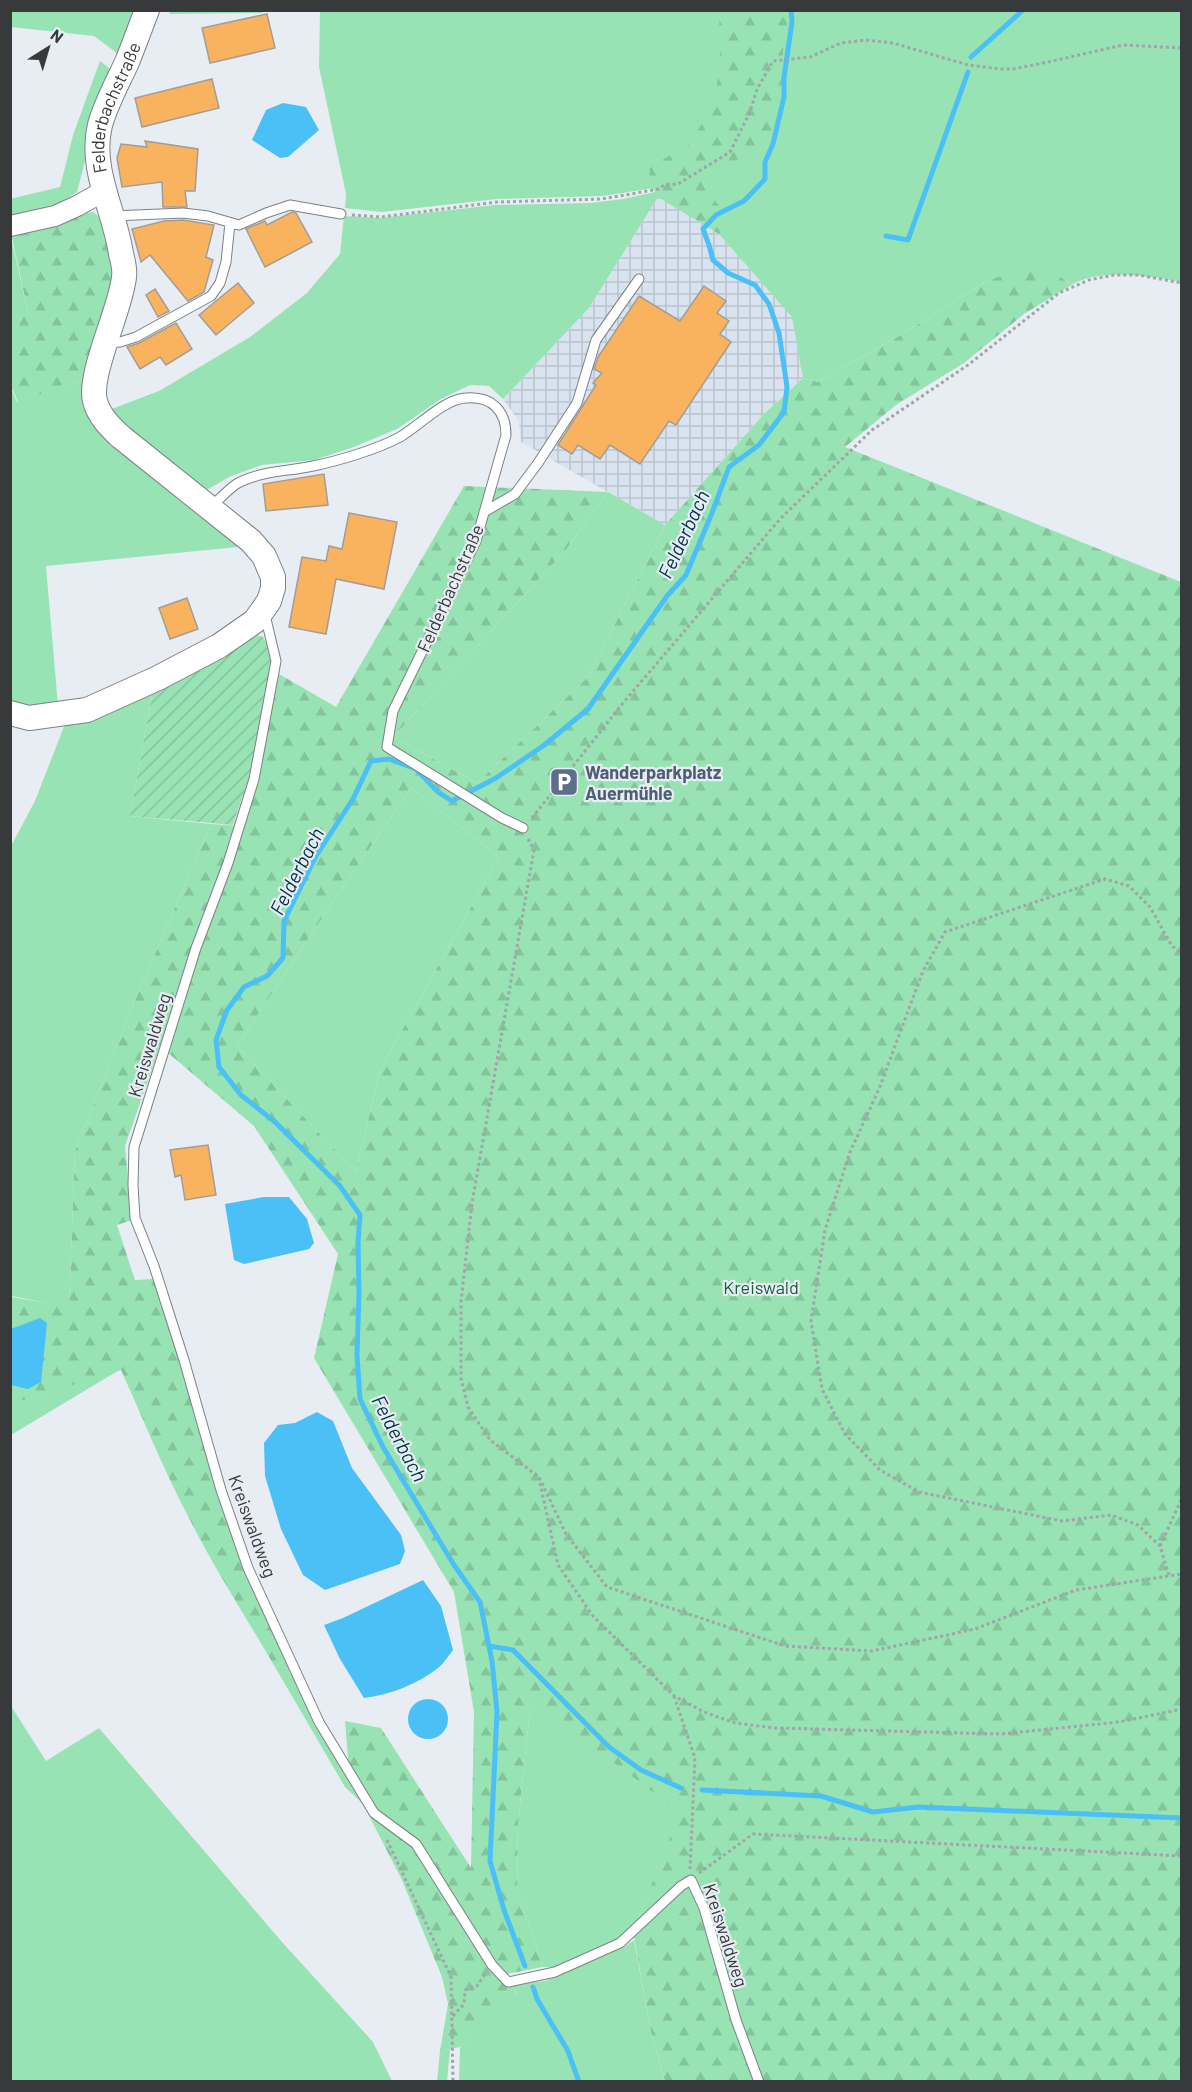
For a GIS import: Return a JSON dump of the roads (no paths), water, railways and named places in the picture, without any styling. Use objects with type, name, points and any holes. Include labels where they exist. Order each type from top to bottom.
[{"type":"street","name":"Felderbachstraße","points":[[10,713],[29,718],[87,710],[158,678],[219,646],[255,621],[269,601],[273,588],[273,577],[264,556],[251,541],[111,428],[101,415],[96,403],[94,389],[125,276],[98,159],[100,126],[147,10]]},
{"type":"street","points":[[10,226],[55,216],[104,191]]},
{"type":"lane","points":[[113,216],[202,214],[239,225],[266,213],[290,206],[341,213]]},
{"type":"lane","points":[[106,344],[136,337],[211,296],[220,283],[226,262],[230,223]]},
{"type":"lane","points":[[484,512],[515,495],[538,463],[577,403],[596,340],[639,279]]},
{"type":"lane","name":"Felderbachstraße","points":[[211,507],[236,484],[265,472],[314,466],[356,454],[399,437],[438,410],[464,398],[486,399],[499,410],[506,422],[506,435],[476,541],[393,711],[387,747],[502,818],[524,828]]},
{"type":"lane","name":"Kreiswaldweg","points":[[261,614],[267,619],[276,661],[254,779],[228,863],[196,948],[134,1147],[135,1218],[184,1360],[221,1490],[248,1568],[319,1722],[374,1813],[416,1844],[492,1965],[508,1982],[555,1972],[620,1944],[681,1886],[691,1880],[704,1908],[736,2020],[759,2082]]},
{"type":"water","points":[[283,103],[306,107],[319,130],[288,157],[280,158],[252,140],[266,110]]},
{"type":"water","points":[[264,1197],[289,1197],[307,1219],[314,1243],[309,1249],[244,1264],[234,1260],[225,1204]]},
{"type":"water","points":[[40,1318],[47,1323],[41,1382],[28,1389],[11,1385],[11,1329]]},
{"type":"water","points":[[317,1412],[333,1421],[352,1468],[401,1535],[405,1551],[400,1564],[325,1590],[303,1575],[281,1529],[265,1476],[264,1443],[278,1425],[295,1423]]},
{"type":"water","points":[[423,1580],[441,1606],[453,1650],[440,1666],[422,1679],[393,1691],[364,1698],[340,1659],[324,1625]]},
{"type":"water","points":[[428,1699],[442,1705],[448,1719],[442,1733],[428,1739],[414,1733],[408,1719],[414,1705]]},
{"type":"waterway","name":"Felderbach","points":[[525,1966],[504,1910],[490,1861],[497,1712],[492,1661],[480,1602],[454,1565],[383,1447],[360,1399],[357,1355],[360,1215],[340,1186],[275,1122],[241,1095],[219,1067],[216,1040],[227,1010],[244,987],[267,976],[283,958],[284,921],[316,856],[353,799],[371,761],[389,759],[416,769],[438,792],[452,801],[496,778],[543,746],[588,709],[667,596],[686,575],[729,467],[759,445],[784,412],[787,387],[779,333],[769,304],[755,285],[728,273],[713,260],[703,229],[716,215],[744,201],[765,179],[765,162],[773,144],[784,97],[784,77],[792,22],[791,10]]},
{"type":"waterway","points":[[971,57],[1023,10]]},
{"type":"waterway","points":[[886,236],[908,240],[968,72]]},
{"type":"waterway","points":[[489,1646],[513,1650],[609,1747],[641,1770],[681,1788]]},
{"type":"waterway","points":[[702,1790],[821,1796],[873,1812],[919,1807],[1182,1818]]},
{"type":"waterway","name":"Felderbach","points":[[533,1987],[537,1999],[568,2051],[579,2082]]},
{"type":"place","name":"Wanderparkplatz Auermühle","points":[[564,782]]},
{"type":"park label","name":"Kreiswald","points":[[761,1287]]}]
